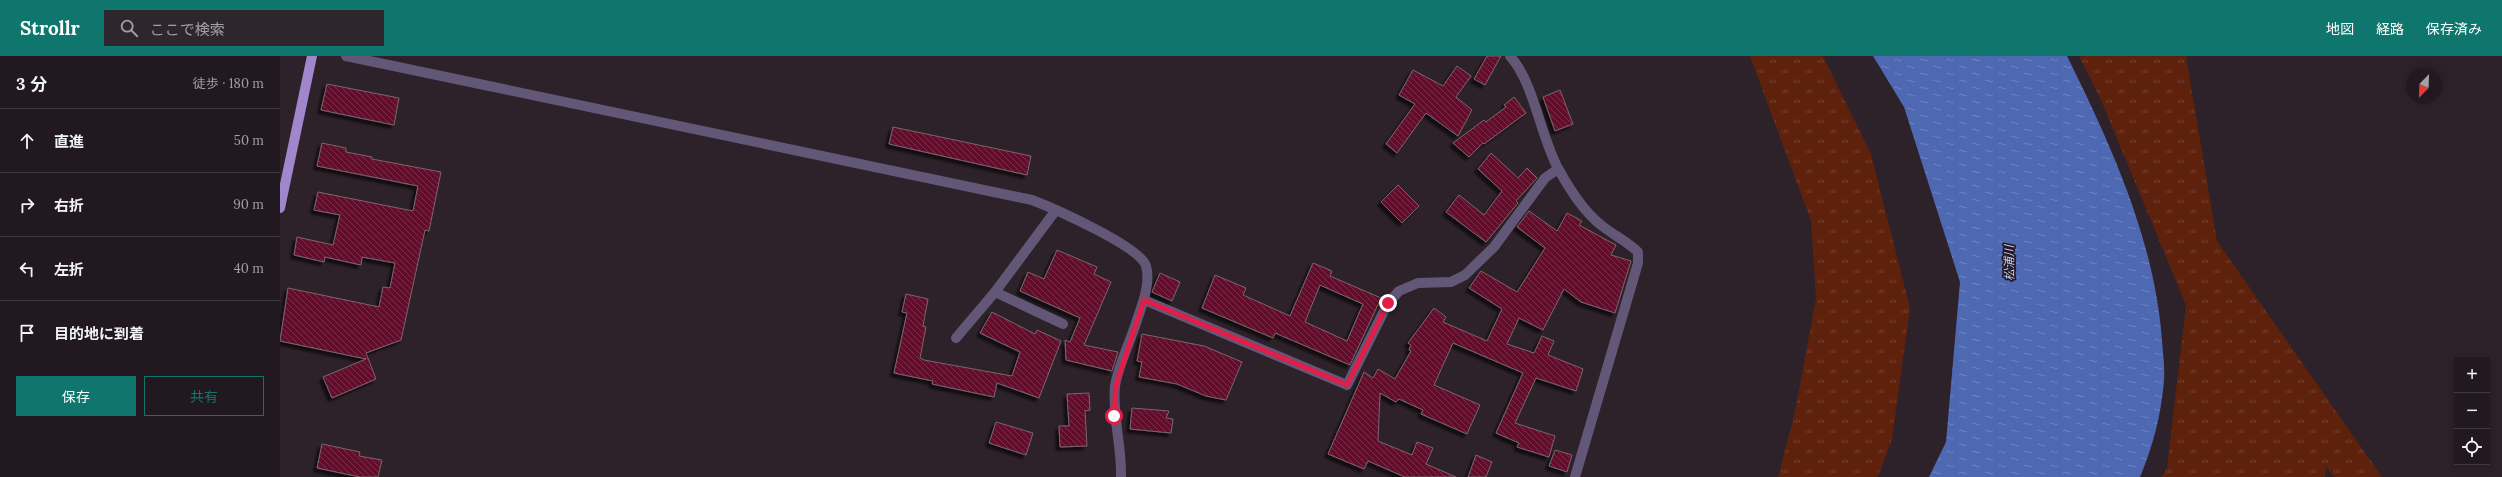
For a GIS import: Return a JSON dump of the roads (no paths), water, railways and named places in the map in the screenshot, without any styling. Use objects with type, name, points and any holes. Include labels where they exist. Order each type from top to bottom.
[{"type":"main road","points":[[280,208],[312,56]]},
{"type":"street","points":[[346,56],[1032,200],[1056,210],[1123,245],[1141,258],[1146,266],[1147,276],[1144,300],[1116,385],[1114,416],[1122,454],[1121,477]]},
{"type":"street","points":[[1510,56],[1523,79],[1558,169],[1580,204],[1601,225],[1628,242],[1638,252],[1638,263],[1575,477]]},
{"type":"street","points":[[1144,300],[1347,385],[1388,303],[1399,291],[1418,283],[1451,282],[1465,275],[1494,247],[1546,178],[1558,169]]},
{"type":"street","points":[[956,338],[995,292],[1056,210]]},
{"type":"street","points":[[995,292],[1063,324]]},
{"type":"water","name":"松浦川","points":[[1873,56],[2067,56],[2115,159],[2128,194],[2140,230],[2158,304],[2164,361],[2164,381],[2156,430],[2140,477],[1929,477],[1946,442],[1960,282],[1904,107]]}]
